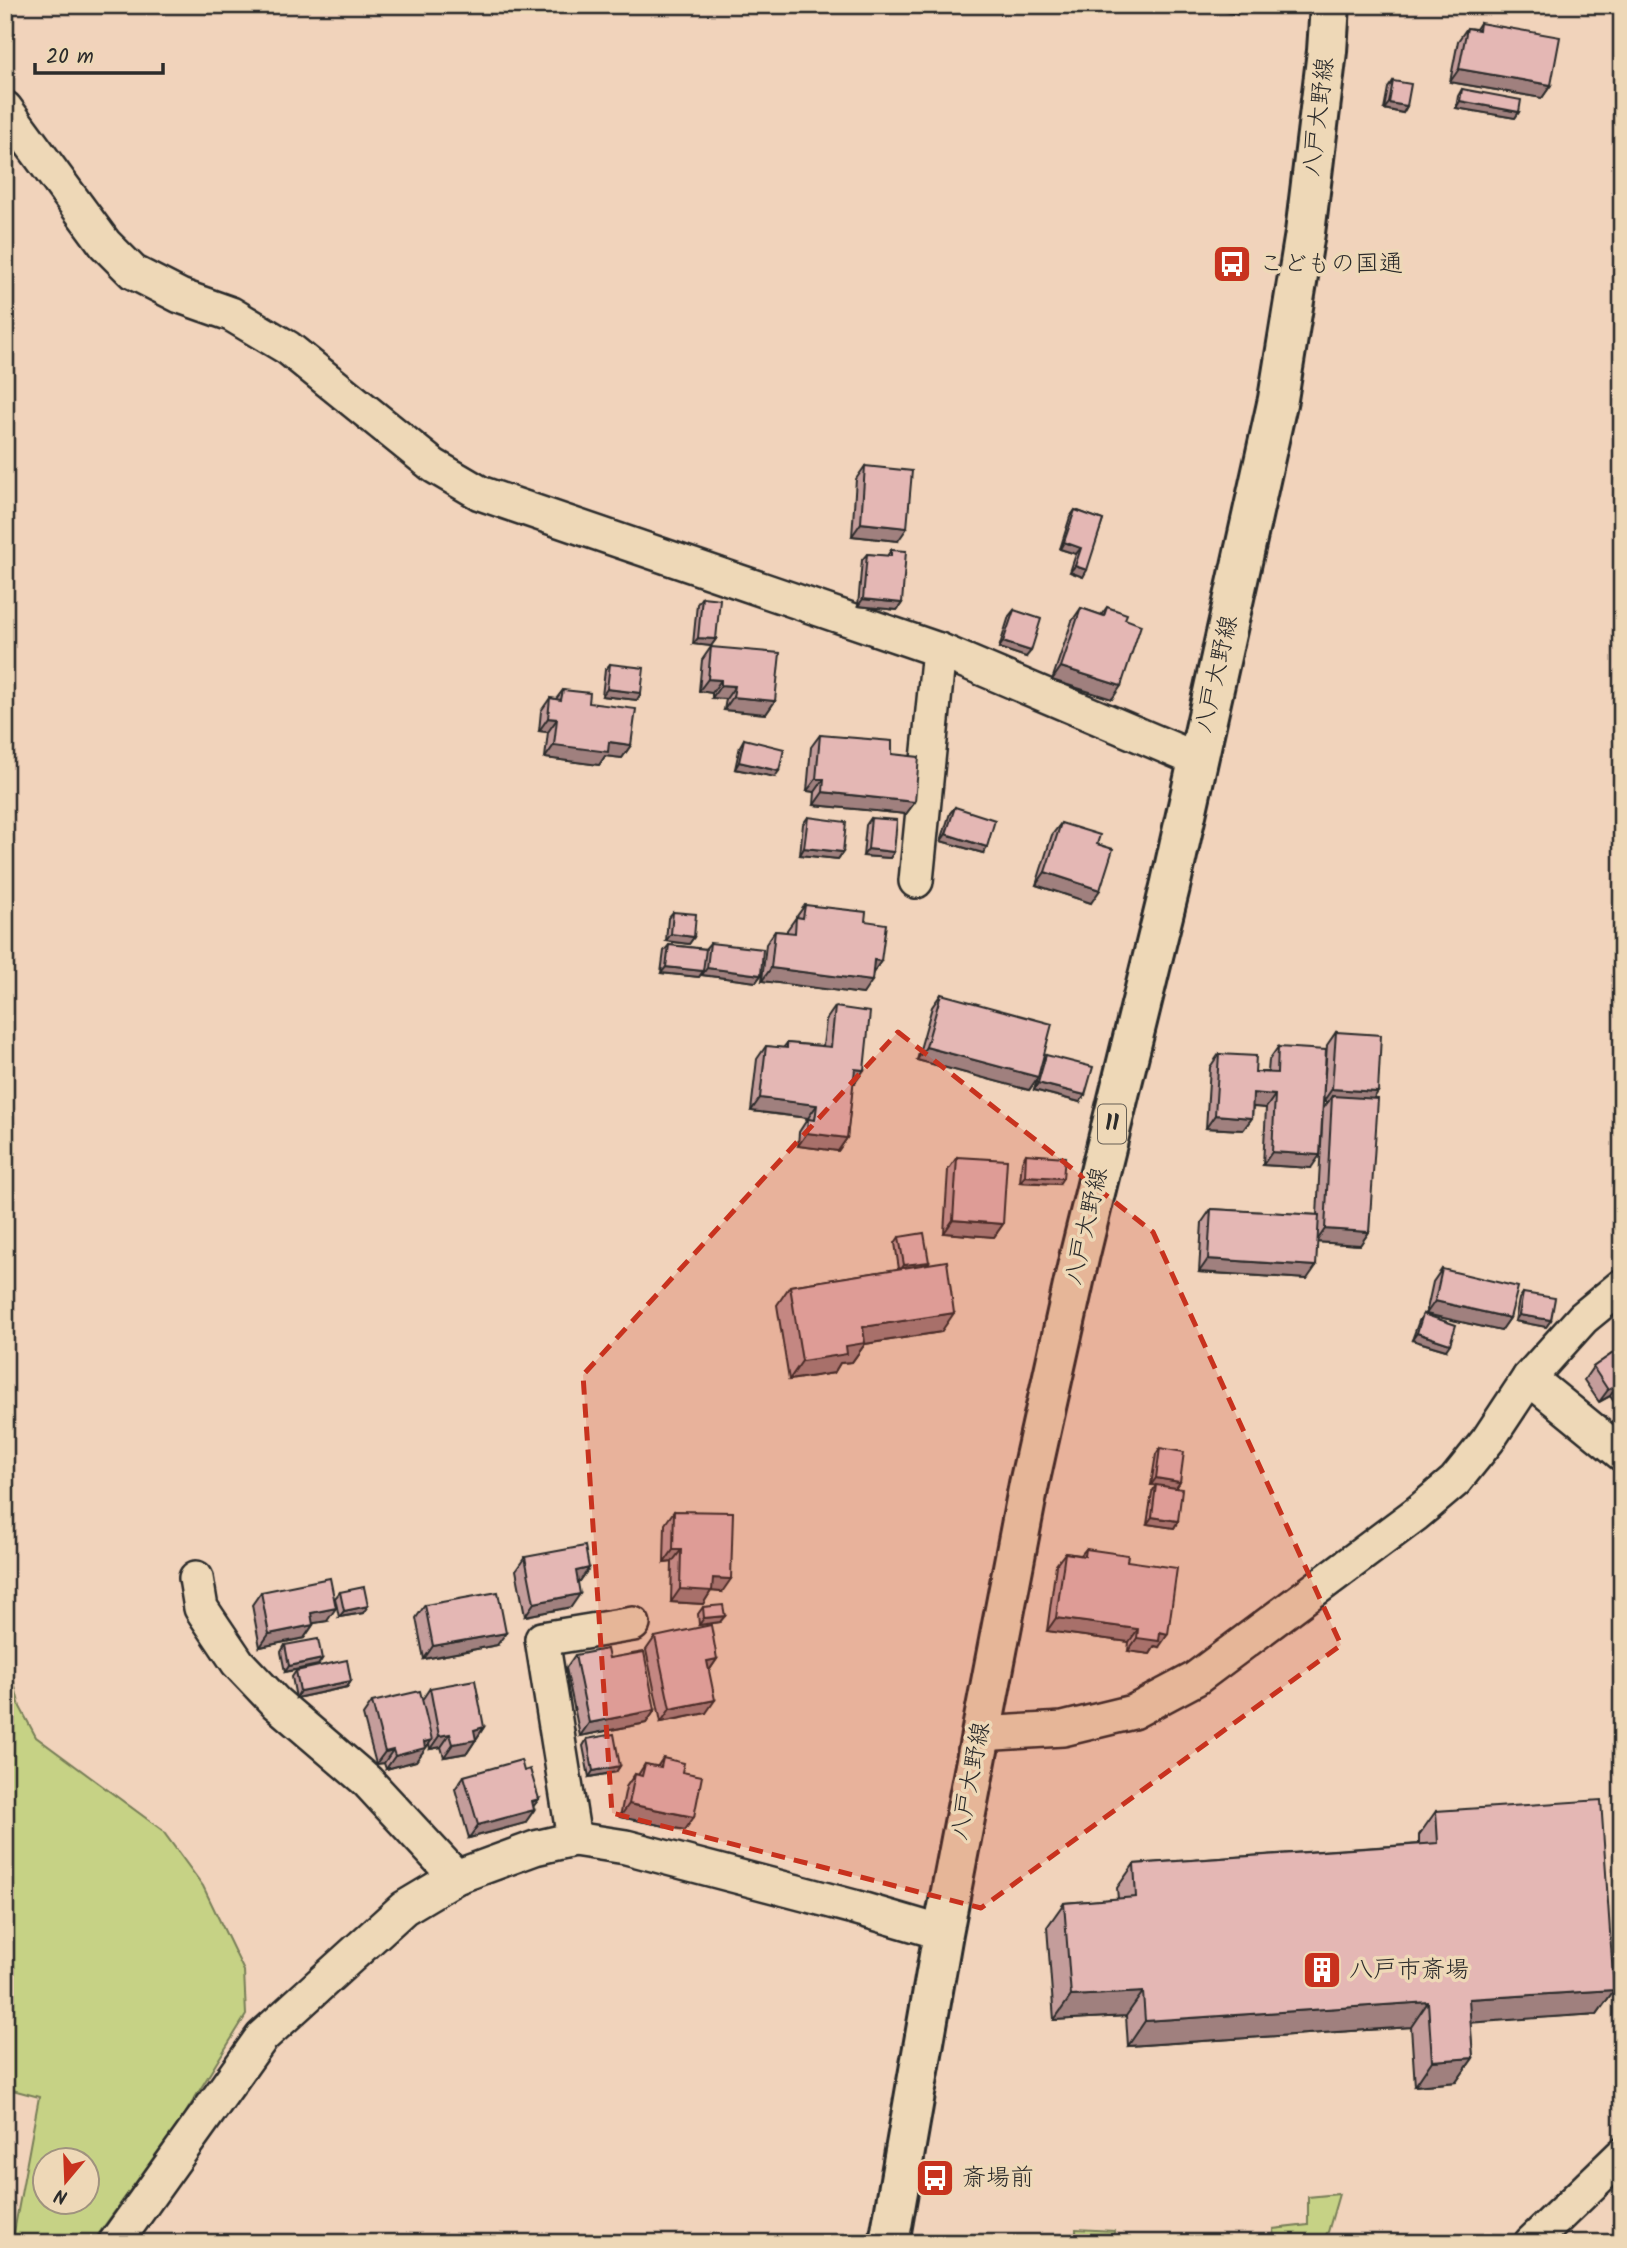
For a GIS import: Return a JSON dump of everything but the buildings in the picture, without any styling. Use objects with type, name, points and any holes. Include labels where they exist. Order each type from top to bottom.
[{"type":"main road","name":"八戸大野線","points":[[889,2243],[943,1933],[1029,1484],[1068,1308],[1170,887],[1278,399],[1306,220],[1327,51],[1330,5]]},
{"type":"street","points":[[5,108],[105,244],[133,272],[180,296],[231,314],[288,348],[434,466],[480,493],[939,650],[1198,760]]},
{"type":"street","points":[[916,881],[939,650]]},
{"type":"street","points":[[980,1734],[1063,1729],[1133,1712],[1195,1679],[1416,1514],[1455,1480],[1488,1440],[1529,1378],[1583,1318],[1622,1286]]},
{"type":"street","points":[[1529,1378],[1622,1454]]},
{"type":"street","points":[[196,1578],[201,1608],[238,1663],[276,1703],[366,1780],[456,1877]]},
{"type":"street","points":[[574,1839],[542,1639],[633,1623]]},
{"type":"street","points":[[114,2243],[262,2037],[404,1908],[456,1877],[535,1848],[574,1839],[626,1847],[854,1906],[943,1933]]},
{"type":"street","points":[[1531,2243],[1622,2155]]},
{"type":"highlighted area","points":[[898,1032],[1153,1232],[1341,1645],[981,1908],[612,1813],[583,1375]]},
{"type":"green space","points":[[5,1663],[9,1663],[20,1707],[36,1737],[162,1830],[203,1886],[244,1971],[246,2015],[185,2114],[92,2243],[12,2243],[39,2097],[5,2088]]},
{"type":"green space","points":[[1339,2194],[1328,2232],[1319,2243],[1274,2243],[1273,2229],[1308,2225],[1308,2197]]},
{"type":"green space","points":[[1076,2229],[1114,2231],[1115,2243],[1076,2243]]},
{"type":"place","name":"こどもの国通","points":[[1232,264]]},
{"type":"place","name":"八戸市斎場","points":[[1322,1970]]},
{"type":"place","name":"斎場前","points":[[935,2178]]}]
